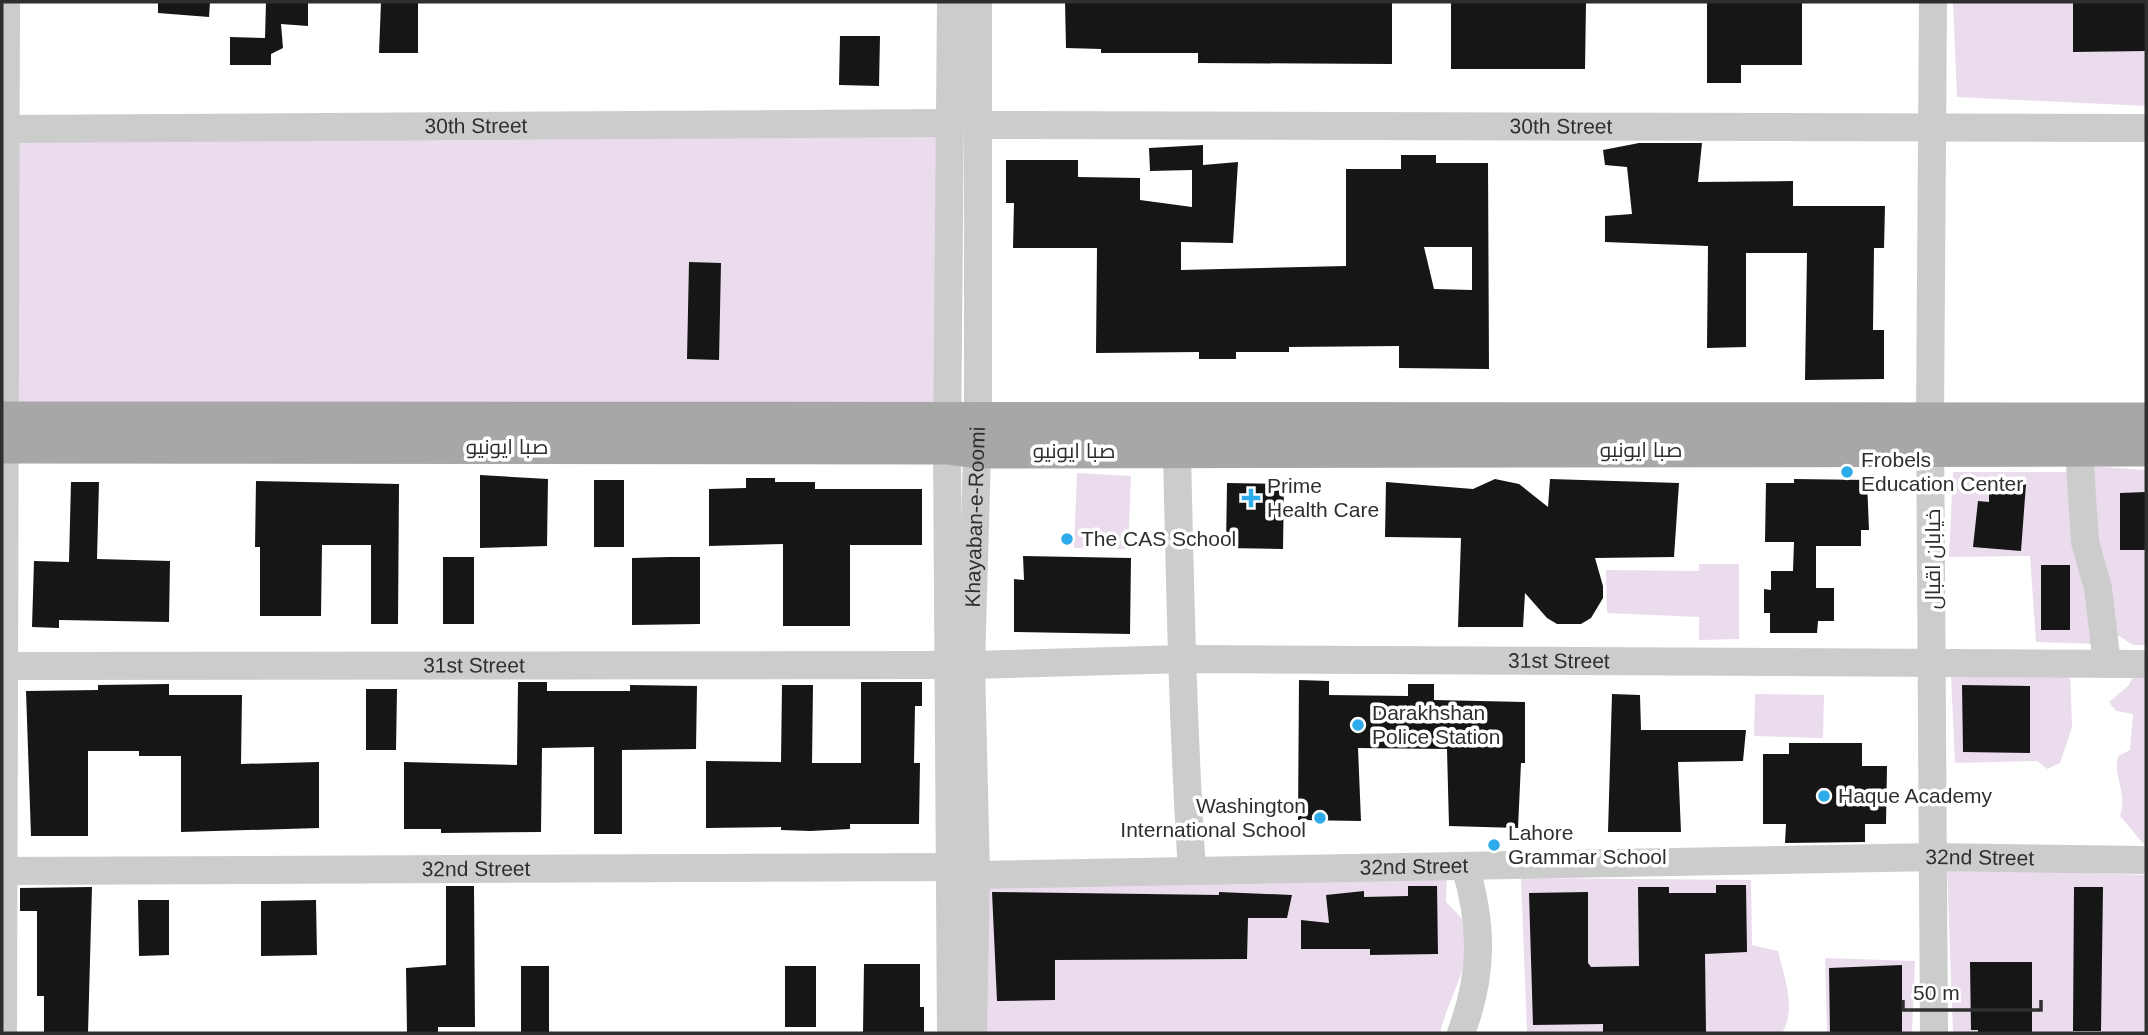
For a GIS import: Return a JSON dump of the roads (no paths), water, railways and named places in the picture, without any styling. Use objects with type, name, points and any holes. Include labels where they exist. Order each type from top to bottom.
[{"type":"main road","name":"صبا ایونیو","points":[[965,440],[1177,456],[1932,445],[2146,420]]},
{"type":"main road","name":"صبا ایونیو","points":[[4,433],[1932,445],[2080,455],[2146,449]]},
{"type":"street","points":[[3,1033],[3,129],[6,2]]},
{"type":"street","name":"Khayaban-e-Roomi","points":[[951,2],[964,124],[965,440],[960,665],[964,871],[973,1033]]},
{"type":"street","name":"Khayaban-e-Roomi","points":[[964,124],[978,2]]},
{"type":"street","name":"خیابان اقبال","points":[[1933,2],[1934,1033]]},
{"type":"street","name":"30th Street","points":[[3,129],[964,124],[2146,128]]},
{"type":"street","points":[[2107,664],[2098,588],[2085,542],[2080,455],[2146,462]]},
{"type":"street","points":[[1177,456],[1184,659],[1182,706],[1192,871]]},
{"type":"street","name":"31st Street","points":[[3,667],[960,665],[1184,659],[2146,664]]},
{"type":"street","name":"32nd Street","points":[[3,871],[1192,871],[1934,857],[2146,860]]},
{"type":"street","points":[[1461,1033],[1476,982],[1480,948],[1474,895],[1465,866]]},
{"type":"street","name":"Khayaban-e-Roomi","points":[[951,1033],[964,871]]},
{"type":"place","name":"Frobels Education Center","points":[[1847,472]]},
{"type":"place","name":"Prime Health Care","points":[[1251,498]]},
{"type":"place","name":"The CAS School","points":[[1067,539]]},
{"type":"place","name":"Darakhshan Police Station","points":[[1358,725]]},
{"type":"place","name":"Haque Academy","points":[[1824,796]]},
{"type":"place","name":"Washington International School","points":[[1320,818]]},
{"type":"place","name":"Lahore Grammar School","points":[[1494,845]]}]
